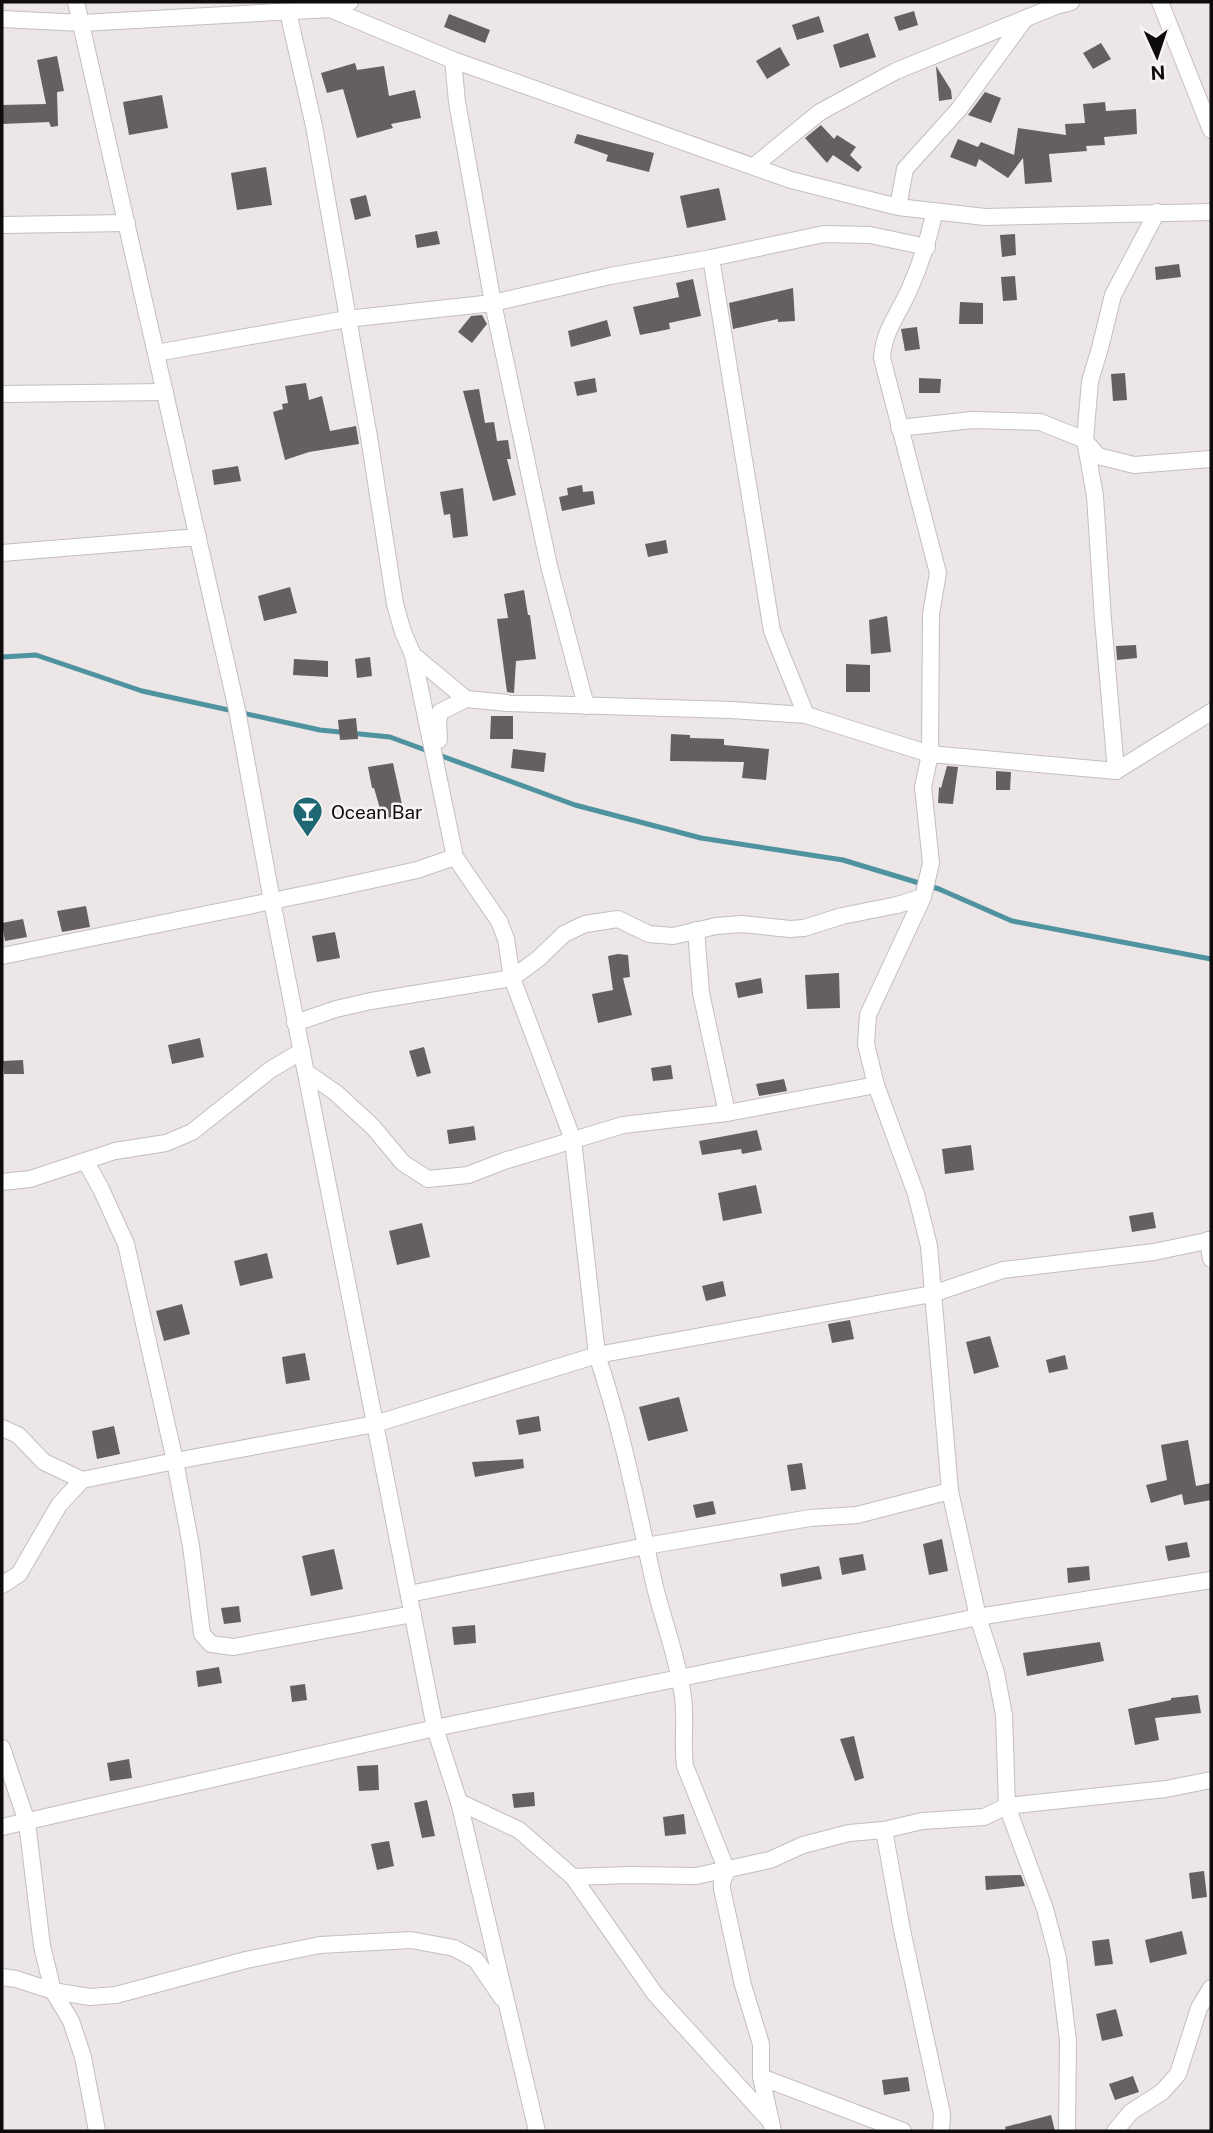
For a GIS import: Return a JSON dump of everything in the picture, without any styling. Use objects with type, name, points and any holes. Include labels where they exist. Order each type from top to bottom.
[{"type":"street","points":[[76,2],[237,710],[295,1023],[435,1728],[459,1802],[537,2131]]},
{"type":"street","points":[[2,19],[82,23],[288,12],[350,2]]},
{"type":"street","points":[[754,166],[820,112],[896,71],[1071,2]]},
{"type":"street","points":[[1160,2],[1211,130]]},
{"type":"street","points":[[330,6],[453,60],[791,180],[898,206],[985,217],[1211,212]]},
{"type":"street","points":[[288,12],[314,125],[369,437],[395,604],[413,656],[455,857],[499,921],[506,939],[512,978],[573,1140],[597,1355],[640,1508],[646,1546],[680,1679],[685,1714],[685,1766],[727,1871],[722,1889],[743,1984],[761,2044],[761,2077],[773,2127]]},
{"type":"street","points":[[898,206],[905,169],[959,109],[1025,19]]},
{"type":"street","points":[[453,60],[459,115],[493,303],[549,566],[586,706]]},
{"type":"street","points":[[935,211],[927,247],[909,290],[883,339],[882,358],[938,573],[931,614],[930,754],[923,786],[931,863],[923,897],[869,1015],[866,1044],[876,1085],[916,1194],[929,1245],[950,1491],[978,1618],[996,1674],[1003,1715],[1007,1806],[1045,1909],[1058,1958],[1068,2041],[1067,2131]]},
{"type":"street","points":[[1116,771],[1102,620],[1095,496],[1085,440],[1090,381],[1113,295],[1157,212]]},
{"type":"street","points":[[2,225],[127,223]]},
{"type":"street","points":[[156,353],[348,319],[493,303],[610,276],[824,234],[870,235],[927,247]]},
{"type":"street","points":[[711,258],[772,631],[806,715]]},
{"type":"street","points":[[2,394],[165,392]]},
{"type":"street","points":[[899,428],[972,420],[1040,422],[1085,440],[1098,456],[1134,466],[1211,459]]},
{"type":"street","points":[[2,553],[198,537]]},
{"type":"street","points":[[413,656],[466,699]]},
{"type":"street","points":[[431,746],[438,745],[440,739],[440,712],[466,699],[806,715],[930,754],[1116,771],[1211,712]]},
{"type":"street","points":[[2,956],[417,870],[455,857]]},
{"type":"street","points":[[295,1023],[371,1001],[512,978],[538,959],[564,934],[585,924],[618,919],[655,935],[682,935],[696,930],[742,924],[804,928],[923,897]]},
{"type":"street","points":[[696,930],[701,993],[727,1113]]},
{"type":"street","points":[[2,1182],[30,1179],[115,1151],[166,1143],[192,1132],[270,1070],[302,1051]]},
{"type":"street","points":[[306,1072],[336,1093],[373,1127],[403,1163],[428,1179],[468,1175],[624,1125],[727,1113],[876,1085]]},
{"type":"street","points":[[86,1162],[126,1244],[175,1461],[191,1546],[202,1634],[211,1644],[233,1647],[413,1614]]},
{"type":"street","points":[[2,1585],[19,1574],[59,1505],[82,1480],[375,1424],[597,1355],[932,1294],[1003,1270],[1154,1252],[1210,1240],[1211,1259]]},
{"type":"street","points":[[2,1428],[18,1435],[44,1462],[82,1480]]},
{"type":"street","points":[[409,1594],[646,1546],[810,1518],[857,1516],[950,1491]]},
{"type":"street","points":[[2,1827],[435,1728],[978,1618],[1211,1580]]},
{"type":"street","points":[[2,1748],[27,1822],[42,1946],[53,1991],[71,2021],[83,2057],[97,2131]]},
{"type":"street","points":[[573,1877],[696,1876],[770,1860],[803,1845],[849,1833],[884,1830],[922,1821],[984,1817],[1007,1806],[1166,1789],[1211,1780]]},
{"type":"street","points":[[459,1802],[519,1830],[573,1877],[655,1994],[773,2127]]},
{"type":"street","points":[[884,1830],[902,1930],[942,2114],[941,2131]]},
{"type":"street","points":[[2,1977],[53,1991],[90,1997],[116,1995],[246,1960],[320,1945],[411,1940],[454,1948],[476,1960],[508,2006]]},
{"type":"street","points":[[1115,2131],[1131,2112],[1162,2092],[1178,2074],[1199,2008],[1211,1988]]},
{"type":"street","points":[[761,2077],[903,2131]]},
{"type":"building","points":[[914,11],[918,25],[899,31],[894,17]]},
{"type":"building","points":[[449,14],[490,30],[485,43],[444,27]]},
{"type":"building","points":[[819,16],[824,32],[797,40],[792,25]]},
{"type":"building","points":[[868,33],[876,57],[840,68],[833,45]]},
{"type":"building","points":[[1101,43],[1111,59],[1093,69],[1083,53]]},
{"type":"building","points":[[780,47],[790,65],[767,79],[756,61]]},
{"type":"building","points":[[57,56],[64,91],[57,92],[58,126],[51,127],[49,122],[2,124],[2,105],[46,104],[37,60]]},
{"type":"building","points":[[355,63],[357,70],[384,66],[389,96],[415,90],[421,118],[391,124],[393,128],[357,138],[343,89],[327,93],[321,73]]},
{"type":"building","points":[[936,66],[951,90],[952,99],[939,101]]},
{"type":"building","points":[[985,92],[1001,98],[991,123],[968,115]]},
{"type":"building","points":[[162,95],[168,128],[129,135],[123,102]]},
{"type":"building","points":[[1105,102],[1106,111],[1136,109],[1137,134],[1104,137],[1105,145],[1086,146],[1087,151],[1049,154],[1052,182],[1025,184],[1023,158],[1008,178],[979,159],[976,167],[950,157],[958,139],[978,147],[981,142],[1014,155],[1018,128],[1066,135],[1065,124],[1085,123],[1083,104]]},
{"type":"building","points":[[821,125],[834,139],[837,135],[856,147],[850,155],[862,167],[858,172],[833,155],[827,163],[805,138]]},
{"type":"building","points":[[577,134],[654,153],[649,172],[606,161],[608,155],[574,143]]},
{"type":"building","points":[[266,167],[272,205],[237,210],[231,173]]},
{"type":"building","points":[[719,188],[726,220],[687,228],[680,196]]},
{"type":"building","points":[[366,195],[371,216],[355,220],[350,199]]},
{"type":"building","points":[[437,231],[440,244],[417,248],[415,235]]},
{"type":"building","points":[[1015,234],[1016,255],[1002,257],[1000,235]]},
{"type":"building","points":[[1179,264],[1181,277],[1156,280],[1155,267]]},
{"type":"building","points":[[1015,276],[1017,300],[1003,301],[1001,277]]},
{"type":"building","points":[[693,279],[701,316],[669,323],[670,329],[640,335],[633,307],[679,297],[676,283]]},
{"type":"building","points":[[793,288],[795,321],[778,322],[778,319],[733,329],[729,303]]},
{"type":"building","points":[[960,302],[983,303],[983,324],[959,324]]},
{"type":"building","points":[[482,315],[487,324],[472,343],[458,332],[471,316]]},
{"type":"building","points":[[607,320],[611,336],[571,347],[568,331]]},
{"type":"building","points":[[917,327],[920,349],[905,351],[901,329]]},
{"type":"building","points":[[1125,373],[1127,400],[1113,401],[1111,374]]},
{"type":"building","points":[[595,378],[597,392],[577,396],[574,382]]},
{"type":"building","points":[[919,378],[941,379],[940,393],[919,393]]},
{"type":"building","points":[[306,383],[309,400],[322,396],[330,431],[356,426],[359,444],[309,452],[285,460],[273,412],[283,409],[282,404],[288,403],[285,386]]},
{"type":"building","points":[[479,389],[485,423],[494,422],[497,441],[508,440],[511,459],[507,459],[516,495],[493,501],[463,391]]},
{"type":"building","points":[[238,466],[241,481],[214,485],[212,470]]},
{"type":"building","points":[[582,485],[583,492],[593,491],[595,504],[562,511],[559,497],[568,495],[567,488]]},
{"type":"building","points":[[463,488],[468,536],[453,538],[450,514],[444,515],[440,492]]},
{"type":"building","points":[[666,540],[668,553],[648,557],[645,544]]},
{"type":"building","points":[[290,587],[297,613],[264,621],[258,596]]},
{"type":"building","points":[[524,590],[536,659],[516,661],[514,693],[507,692],[497,619],[508,618],[504,594]]},
{"type":"building","points":[[887,616],[891,652],[871,654],[869,620]]},
{"type":"building","points":[[1136,645],[1137,658],[1117,660],[1116,646]]},
{"type":"building","points":[[370,657],[372,676],[357,678],[355,659]]},
{"type":"building","points":[[294,659],[328,661],[328,677],[293,675]]},
{"type":"building","points":[[846,664],[870,665],[870,692],[846,692]]},
{"type":"building","points":[[491,716],[513,716],[513,739],[490,739]]},
{"type":"building","points":[[356,718],[358,739],[340,740],[338,720]]},
{"type":"building","points":[[671,734],[690,735],[690,738],[724,739],[724,745],[769,749],[766,780],[742,778],[744,762],[670,761]]},
{"type":"building","points":[[513,749],[546,753],[544,772],[511,768]]},
{"type":"building","points":[[393,763],[404,814],[383,819],[368,767]]},
{"type":"building","points":[[947,766],[958,767],[953,804],[938,803],[939,787],[941,788]]},
{"type":"building","points":[[996,771],[1011,772],[1010,790],[996,790]]},
{"type":"building","points":[[86,906],[90,927],[62,932],[57,911]]},
{"type":"building","points":[[23,919],[27,937],[5,941],[2,923]]},
{"type":"building","points":[[335,932],[340,958],[317,962],[312,936]]},
{"type":"building","points":[[628,955],[630,977],[623,978],[632,1015],[598,1023],[592,994],[613,990],[608,956]]},
{"type":"building","points":[[839,973],[840,1008],[807,1009],[805,975]]},
{"type":"building","points":[[761,978],[763,993],[738,998],[735,983]]},
{"type":"building","points":[[200,1038],[204,1057],[172,1064],[168,1045]]},
{"type":"building","points":[[424,1047],[431,1073],[417,1077],[409,1051]]},
{"type":"building","points":[[23,1060],[24,1074],[4,1074],[3,1061]]},
{"type":"building","points":[[671,1065],[673,1079],[653,1081],[651,1068]]},
{"type":"building","points":[[784,1079],[787,1091],[759,1096],[756,1084]]},
{"type":"building","points":[[474,1126],[476,1140],[449,1144],[447,1130]]},
{"type":"building","points":[[757,1130],[762,1150],[742,1154],[741,1149],[702,1155],[699,1141]]},
{"type":"building","points":[[971,1145],[974,1170],[945,1174],[942,1149]]},
{"type":"building","points":[[756,1185],[762,1213],[723,1221],[718,1193]]},
{"type":"building","points":[[1153,1212],[1156,1228],[1132,1232],[1129,1216]]},
{"type":"building","points":[[422,1223],[430,1257],[397,1265],[389,1231]]},
{"type":"building","points":[[267,1253],[273,1278],[240,1286],[234,1261]]},
{"type":"building","points":[[723,1281],[726,1296],[706,1301],[702,1286]]},
{"type":"building","points":[[182,1304],[190,1334],[164,1341],[156,1311]]},
{"type":"building","points":[[850,1320],[854,1339],[832,1343],[828,1324]]},
{"type":"building","points":[[990,1336],[999,1367],[974,1374],[966,1342]]},
{"type":"building","points":[[305,1353],[310,1380],[286,1384],[282,1357]]},
{"type":"building","points":[[1065,1355],[1068,1369],[1049,1373],[1046,1360]]},
{"type":"building","points":[[679,1397],[688,1431],[648,1441],[639,1407]]},
{"type":"building","points":[[539,1416],[541,1431],[519,1435],[516,1420]]},
{"type":"building","points":[[114,1426],[120,1454],[97,1459],[92,1431]]},
{"type":"building","points":[[1188,1440],[1196,1486],[1211,1483],[1211,1500],[1184,1505],[1182,1494],[1151,1503],[1146,1485],[1167,1480],[1161,1445]]},
{"type":"building","points":[[523,1459],[524,1468],[475,1477],[472,1462]]},
{"type":"building","points":[[802,1463],[806,1489],[791,1491],[787,1465]]},
{"type":"building","points":[[713,1501],[716,1514],[696,1518],[693,1505]]},
{"type":"building","points":[[942,1539],[948,1571],[929,1575],[923,1544]]},
{"type":"building","points":[[1187,1542],[1190,1557],[1168,1561],[1165,1546]]},
{"type":"building","points":[[334,1549],[343,1589],[311,1596],[302,1556]]},
{"type":"building","points":[[863,1554],[866,1570],[842,1575],[839,1558]]},
{"type":"building","points":[[819,1566],[822,1579],[782,1587],[780,1574]]},
{"type":"building","points":[[1089,1566],[1090,1580],[1068,1583],[1067,1568]]},
{"type":"building","points":[[239,1606],[241,1622],[224,1624],[221,1608]]},
{"type":"building","points":[[475,1625],[476,1643],[454,1645],[452,1627]]},
{"type":"building","points":[[1100,1642],[1104,1661],[1027,1676],[1023,1653]]},
{"type":"building","points":[[219,1667],[222,1683],[198,1687],[196,1671]]},
{"type":"building","points":[[305,1684],[307,1700],[292,1702],[290,1686]]},
{"type":"building","points":[[1198,1695],[1201,1713],[1155,1718],[1159,1740],[1135,1745],[1128,1709],[1171,1698]]},
{"type":"building","points":[[854,1736],[864,1778],[855,1781],[840,1739]]},
{"type":"building","points":[[129,1759],[132,1778],[110,1781],[107,1763]]},
{"type":"building","points":[[378,1765],[379,1790],[359,1791],[357,1766]]},
{"type":"building","points":[[534,1792],[535,1806],[514,1808],[512,1794]]},
{"type":"building","points":[[427,1800],[435,1836],[422,1838],[414,1803]]},
{"type":"building","points":[[684,1814],[686,1834],[665,1836],[663,1817]]},
{"type":"building","points":[[389,1841],[394,1866],[377,1870],[371,1844]]},
{"type":"building","points":[[1204,1871],[1207,1897],[1192,1899],[1189,1873]]},
{"type":"building","points":[[1021,1875],[1025,1886],[986,1890],[985,1876]]},
{"type":"building","points":[[1182,1931],[1187,1954],[1150,1963],[1145,1940]]},
{"type":"building","points":[[1109,1939],[1113,1964],[1095,1966],[1092,1941]]},
{"type":"building","points":[[1116,2009],[1123,2036],[1102,2041],[1096,2014]]},
{"type":"building","points":[[1133,2076],[1139,2092],[1115,2100],[1109,2084]]},
{"type":"building","points":[[908,2077],[910,2091],[884,2095],[882,2080]]},
{"type":"building","points":[[1051,2115],[1055,2131],[1006,2131],[1005,2127]]},
{"type":"waterway","points":[[2,657],[36,655],[142,691],[320,730],[390,737],[575,805],[701,838],[843,860],[939,889],[1012,921],[1211,959]]},
{"type":"place","name":"Ocean Bar","points":[[308,839]]}]
